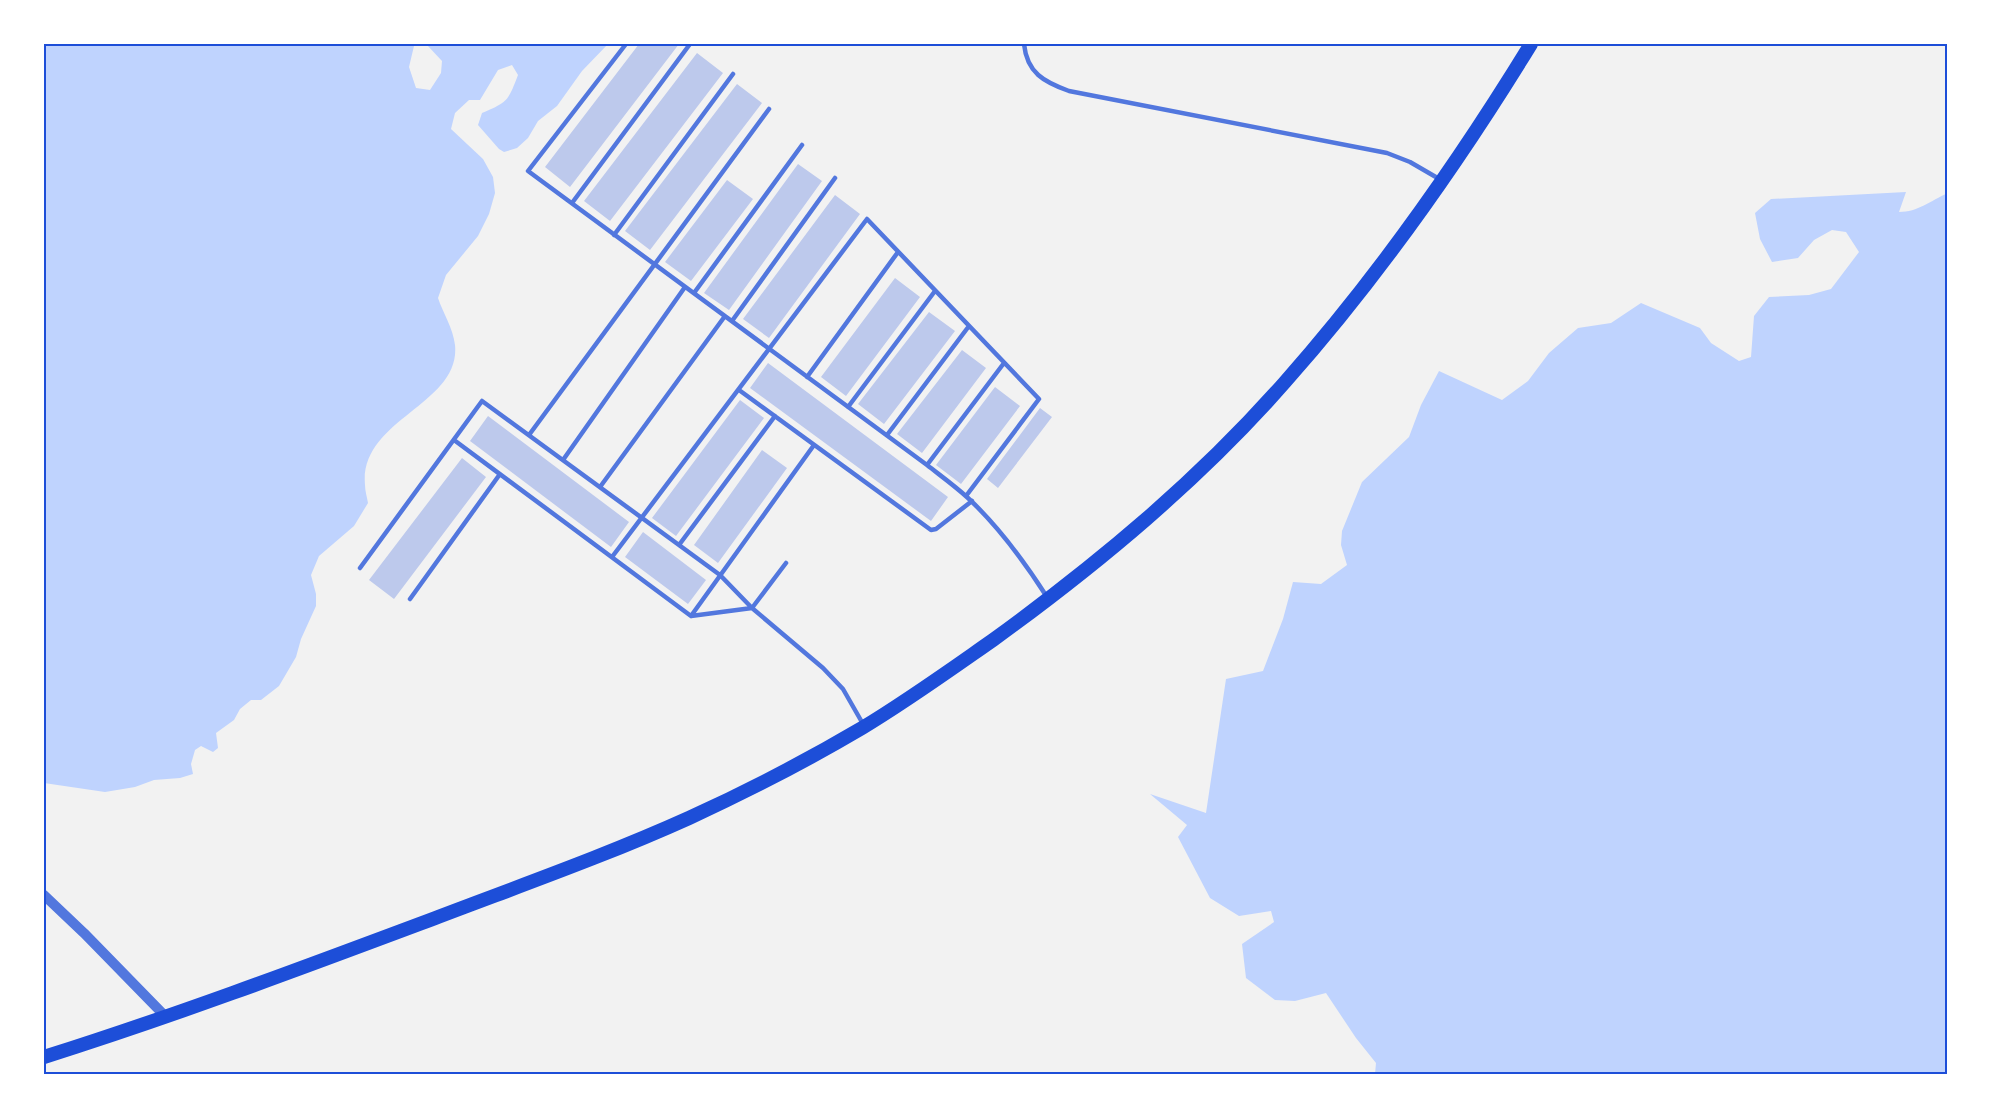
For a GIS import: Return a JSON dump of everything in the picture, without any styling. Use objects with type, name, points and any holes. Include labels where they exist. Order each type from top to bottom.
[{"type":"main road","points":[[44,1057],[263,983],[537,880],[685,820],[745,792],[864,726],[914,694],[1049,599],[1155,512],[1228,443],[1341,316],[1443,181],[1531,44]]},
{"type":"street","points":[[44,895],[165,1016]]},
{"type":"lane","points":[[626,44],[528,171],[887,435],[966,496],[1021,558],[1049,599]]},
{"type":"lane","points":[[572,203],[690,44]]},
{"type":"lane","points":[[1024,44],[1026,60],[1036,74],[1052,85],[1070,91],[1388,153],[1410,162],[1443,181]]},
{"type":"lane","points":[[615,235],[733,74]]},
{"type":"lane","points":[[529,435],[769,109]]},
{"type":"lane","points":[[694,293],[802,145]]},
{"type":"lane","points":[[732,321],[835,178]]},
{"type":"lane","points":[[612,557],[867,219],[1039,399],[966,496]]},
{"type":"lane","points":[[807,377],[898,252]]},
{"type":"lane","points":[[563,460],[685,287]]},
{"type":"lane","points":[[848,407],[935,291]]},
{"type":"lane","points":[[600,487],[725,316]]},
{"type":"lane","points":[[887,435],[969,326]]},
{"type":"lane","points":[[927,465],[1004,363]]},
{"type":"lane","points":[[739,390],[931,530],[936,529],[972,501]]},
{"type":"lane","points":[[360,568],[482,401],[720,575],[752,608],[823,668],[843,689],[864,726]]},
{"type":"lane","points":[[680,545],[775,416]]},
{"type":"lane","points":[[454,440],[692,616],[752,608],[786,562]]},
{"type":"lane","points":[[692,616],[814,445]]},
{"type":"lane","points":[[410,599],[500,474]]},
{"type":"water","points":[[44,44],[608,44],[582,71],[557,106],[538,121],[528,138],[517,148],[504,152],[478,125],[482,113],[502,103],[509,96],[518,75],[512,65],[498,70],[480,100],[469,100],[455,113],[451,129],[483,159],[493,177],[495,193],[489,214],[478,236],[446,275],[438,298],[454,339],[453,366],[443,383],[377,444],[367,462],[365,485],[368,503],[354,526],[319,556],[311,575],[316,594],[316,606],[301,639],[296,657],[279,686],[261,700],[251,700],[240,709],[234,720],[216,733],[218,748],[213,752],[201,746],[195,750],[191,764],[193,774],[180,778],[154,780],[135,787],[105,792],[44,783]],"holes":[[[427,45],[442,61],[441,73],[430,90],[416,88],[409,67],[414,46]]]},
{"type":"water","points":[[1906,192],[1899,212],[1918,208],[1948,193],[1947,1074],[1375,1074],[1376,1063],[1326,993],[1295,1001],[1275,1000],[1246,978],[1242,944],[1274,922],[1271,911],[1239,916],[1210,898],[1178,837],[1187,825],[1150,794],[1206,813],[1226,679],[1263,671],[1283,619],[1293,582],[1321,584],[1347,565],[1341,545],[1342,531],[1362,482],[1409,437],[1421,405],[1439,371],[1502,400],[1528,381],[1549,353],[1578,328],[1611,323],[1641,303],[1700,328],[1711,343],[1739,361],[1751,357],[1754,316],[1769,297],[1809,295],[1831,289],[1859,252],[1846,232],[1832,230],[1814,240],[1798,258],[1772,262],[1760,239],[1755,213],[1771,199]]},
{"type":"building","points":[[639,44],[679,44],[570,187],[545,167]]},
{"type":"building","points":[[697,53],[723,73],[610,221],[584,201]]},
{"type":"building","points":[[737,84],[762,103],[650,250],[625,231]]},
{"type":"building","points":[[798,164],[822,181],[729,310],[704,293]]},
{"type":"building","points":[[727,180],[753,199],[691,281],[665,262]]},
{"type":"building","points":[[835,195],[860,214],[769,338],[743,319]]},
{"type":"building","points":[[895,278],[920,297],[846,396],[821,377]]},
{"type":"building","points":[[929,312],[955,331],[884,424],[858,404]]},
{"type":"building","points":[[962,350],[986,368],[922,453],[897,434]]},
{"type":"building","points":[[768,363],[948,497],[931,521],[750,388]]},
{"type":"building","points":[[995,387],[1020,406],[961,484],[936,465]]},
{"type":"building","points":[[740,400],[764,418],[676,536],[652,518]]},
{"type":"building","points":[[1040,408],[1052,417],[998,488],[987,479]]},
{"type":"building","points":[[488,416],[629,522],[611,547],[470,441]]},
{"type":"building","points":[[762,450],[787,468],[718,563],[694,545]]},
{"type":"building","points":[[462,458],[486,477],[394,599],[369,580]]},
{"type":"building","points":[[643,532],[706,580],[688,604],[625,557]]}]
